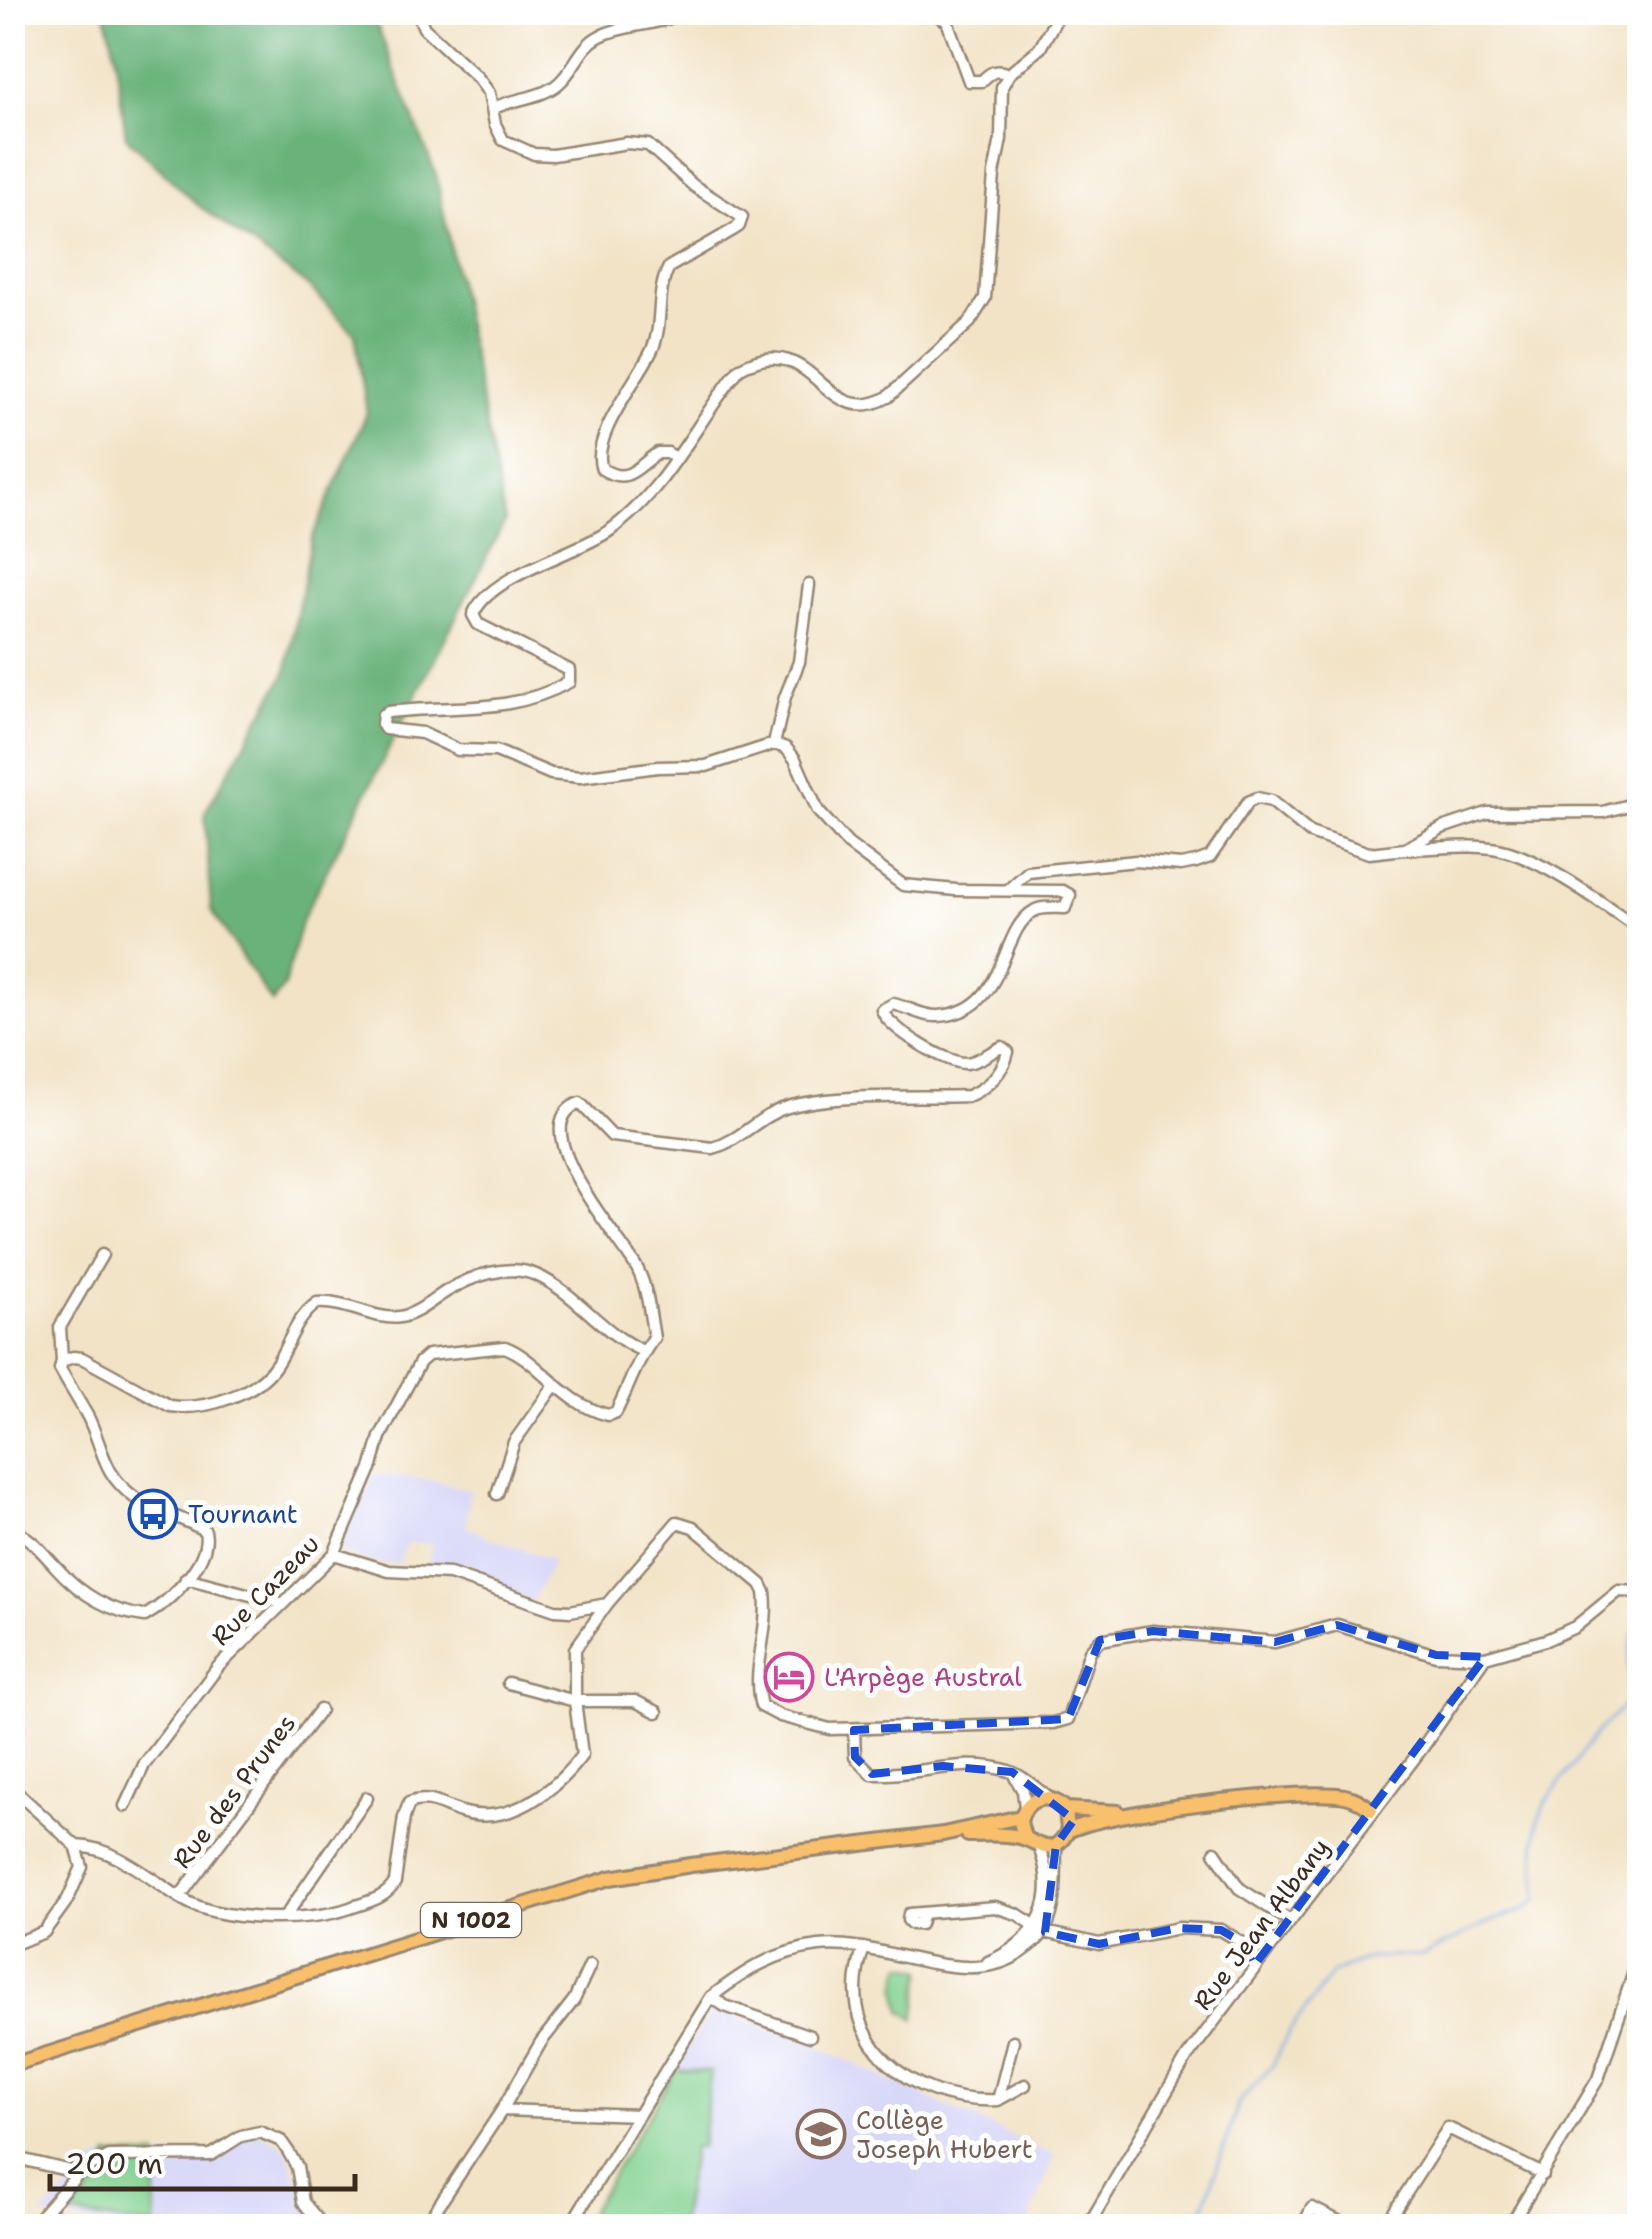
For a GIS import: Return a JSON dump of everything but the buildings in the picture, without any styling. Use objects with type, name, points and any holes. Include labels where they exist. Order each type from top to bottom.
[{"type":"main road","points":[[1141,1813],[1066,1809],[1050,1798],[1034,1800],[1022,1812],[1024,1837],[1039,1847],[1056,1844],[1068,1832],[1090,1823],[1141,1813],[1276,1798],[1342,1796],[1362,1801],[1371,1810]]},
{"type":"main road","points":[[1066,1809],[1068,1832]]},
{"type":"main road","name":"N 1002","points":[[12,2065],[610,1878],[691,1864],[943,1834],[1022,1812]]},
{"type":"main road","name":"N 1002","points":[[943,1834],[1024,1837]]},
{"type":"street","points":[[417,12],[424,28],[478,78],[492,100],[498,134],[534,154],[648,145],[694,186],[742,217],[739,226],[669,267],[661,288],[654,346],[598,450],[602,469],[625,477],[658,453],[676,458]]},
{"type":"street","points":[[492,109],[551,89],[603,34],[658,24],[684,12]]},
{"type":"street","points":[[932,12],[948,21],[969,81],[982,81],[1000,70],[1009,74]]},
{"type":"street","points":[[62,1361],[72,1356],[82,1358],[170,1406],[198,1404],[243,1392],[265,1378],[298,1321],[317,1303],[348,1304],[396,1318],[411,1314],[468,1280],[519,1271],[562,1290],[626,1344],[643,1351],[654,1338],[638,1270],[593,1206],[564,1150],[560,1132],[573,1106],[580,1104],[612,1136],[713,1148],[728,1144],[768,1114],[790,1106],[968,1096],[981,1091],[1007,1060],[1008,1052],[1002,1048],[962,1064],[900,1031],[883,1016],[882,1010],[893,1004],[939,1016],[970,1006],[995,982],[1022,921],[1038,909],[1064,908],[1070,895],[1063,891],[924,888],[903,884],[848,844],[818,811],[795,759],[786,748],[774,744],[706,766],[580,777],[551,774],[496,751],[458,750],[422,733],[385,729],[382,724],[383,715],[388,712],[474,710],[551,692],[569,682],[569,670],[478,624],[474,615],[478,605],[503,585],[612,529],[652,491],[740,368],[759,358],[780,358],[799,363],[840,399],[876,403],[888,397],[970,322],[985,298],[989,278],[1002,87],[1009,74],[1040,48],[1060,12]]},
{"type":"street","points":[[1640,555],[1640,630]]},
{"type":"street","points":[[774,744],[785,697],[799,662],[809,584]]},
{"type":"street","points":[[1009,889],[1028,872],[1136,861],[1181,864],[1210,857],[1248,802],[1257,798],[1271,801],[1310,833],[1369,853],[1405,849],[1505,851],[1528,860],[1640,929]]},
{"type":"street","points":[[1405,849],[1442,828],[1487,814],[1603,812],[1640,802]]},
{"type":"street","points":[[12,1530],[32,1542],[87,1596],[145,1616],[156,1610],[186,1578],[205,1549],[205,1531],[138,1501],[115,1481],[90,1421],[60,1369],[60,1327],[102,1254]]},
{"type":"street","name":"Rue Cazeau","points":[[125,1806],[144,1765],[218,1667],[334,1554],[372,1466],[380,1437],[428,1354],[505,1347],[514,1350],[554,1386],[608,1415],[616,1412],[643,1351]]},
{"type":"street","points":[[497,1494],[514,1442],[554,1386]]},
{"type":"street","name":"Rue des Prunes","points":[[76,1846],[96,1846],[180,1896],[220,1913],[285,1917],[344,1910],[391,1890],[410,1803],[421,1798],[480,1816],[519,1807],[546,1794],[582,1756],[575,1701],[575,1649],[607,1604],[677,1522],[693,1527],[765,1592],[762,1658],[756,1688],[761,1706],[780,1716],[814,1725],[854,1730],[1054,1723],[1068,1719],[1090,1651],[1100,1640],[1153,1631],[1275,1642],[1336,1624],[1436,1655],[1485,1658],[1546,1640],[1575,1627],[1619,1591],[1637,1591]]},
{"type":"street","points":[[334,1554],[389,1571],[450,1574],[555,1610],[607,1604]]},
{"type":"street","points":[[186,1578],[281,1602]]},
{"type":"street","name":"Rue Jean Albany","points":[[1088,2226],[1187,2058],[1485,1658]]},
{"type":"street","points":[[508,1683],[575,1701],[636,1701],[657,1712]]},
{"type":"street","name":"Rue des Prunes","points":[[180,1896],[320,1710]]},
{"type":"street","points":[[854,1730],[855,1757],[872,1774],[891,1775],[942,1766],[990,1767],[1012,1772],[1050,1798]]},
{"type":"street","points":[[1012,1772],[1023,1791],[1022,1812]]},
{"type":"street","points":[[12,1788],[76,1846],[81,1858],[81,1876],[44,1932],[12,1945]]},
{"type":"street","points":[[285,1917],[367,1798]]},
{"type":"street","points":[[570,2226],[711,1997],[748,1969],[778,1954],[822,1945],[864,1948],[965,1966],[992,1962],[1040,1930],[1056,1891],[1056,1844]]},
{"type":"street","points":[[1039,1847],[1048,1872],[1049,1891],[1040,1930]]},
{"type":"street","points":[[1214,1852],[1239,1888],[1290,1921]]},
{"type":"street","points":[[923,1913],[995,1907],[1017,1914],[1040,1930],[1099,1944],[1179,1928],[1221,1930],[1243,1943],[1254,1966]]},
{"type":"street","points":[[864,1948],[856,1969],[854,1998],[858,2019],[876,2049],[898,2072],[961,2101],[998,2100],[1025,2085]]},
{"type":"street","points":[[1510,2226],[1598,2079],[1640,1954]]},
{"type":"street","points":[[425,2226],[502,2110],[541,2042],[574,2000],[590,1965]]},
{"type":"street","points":[[711,1997],[725,2006],[810,2036]]},
{"type":"street","points":[[998,2100],[1012,2042]]},
{"type":"street","points":[[502,2110],[638,2115]]},
{"type":"street","points":[[1385,2226],[1448,2128],[1542,2174]]},
{"type":"street","points":[[32,2226],[79,2173],[109,2156],[212,2155],[242,2136],[260,2132],[281,2141],[288,2151],[297,2167],[303,2202],[323,2226]]},
{"type":"street","points":[[12,2157],[79,2173]]},
{"type":"street","points":[[1302,2226],[1312,2208],[1348,2226]]},
{"type":"highlighted area","points":[[1337,1625],[1436,1655],[1485,1657],[1254,1966],[1243,1943],[1221,1930],[1179,1928],[1099,1944],[1045,1932],[1056,1845],[1074,1820],[1012,1772],[943,1766],[872,1774],[855,1757],[854,1730],[1068,1719],[1100,1640],[1153,1631],[1275,1642]]},
{"type":"shaded area","points":[[374,1474],[432,1480],[470,1490],[466,1525],[482,1535],[554,1561],[532,1601],[429,1563],[432,1543],[407,1543],[398,1564],[371,1563],[343,1553],[340,1546]]},
{"type":"shaded area","name":"Collège Joseph Hubert","points":[[722,2012],[803,2040],[1055,2156],[1027,2226],[580,2226],[710,2013]]},
{"type":"shaded area","points":[[260,2132],[287,2149],[299,2187],[323,2226],[118,2226],[41,2216],[100,2159],[204,2156]]},
{"type":"green space","points":[[105,13],[372,13],[436,175],[505,521],[302,919],[284,986],[272,1003],[211,910],[205,812],[286,673],[311,540],[367,413],[355,334],[307,285],[198,205],[126,137],[115,52]]},
{"type":"green space","points":[[902,1966],[923,1970],[915,2019],[902,2011],[897,1988]]},
{"type":"green space","points":[[676,2070],[711,2072],[701,2148],[693,2147],[680,2226],[581,2226]]},
{"type":"green space","points":[[109,2156],[157,2156],[155,2226],[71,2215],[100,2181]]},
{"type":"waterway","points":[[1202,2226],[1202,2213],[1239,2102],[1273,2065],[1289,2032],[1333,1972],[1369,1958],[1424,1955],[1491,1921],[1522,1911],[1538,1899],[1537,1826],[1545,1803],[1595,1735],[1627,1702],[1633,1688],[1628,1667],[1630,1650],[1640,1611]]},
{"type":"place","name":"Tournant","points":[[153,1514]]},
{"type":"place","name":"L'Arpège Austral","points":[[789,1677]]},
{"type":"place","name":"Collège Joseph Hubert","points":[[821,2134]]}]
